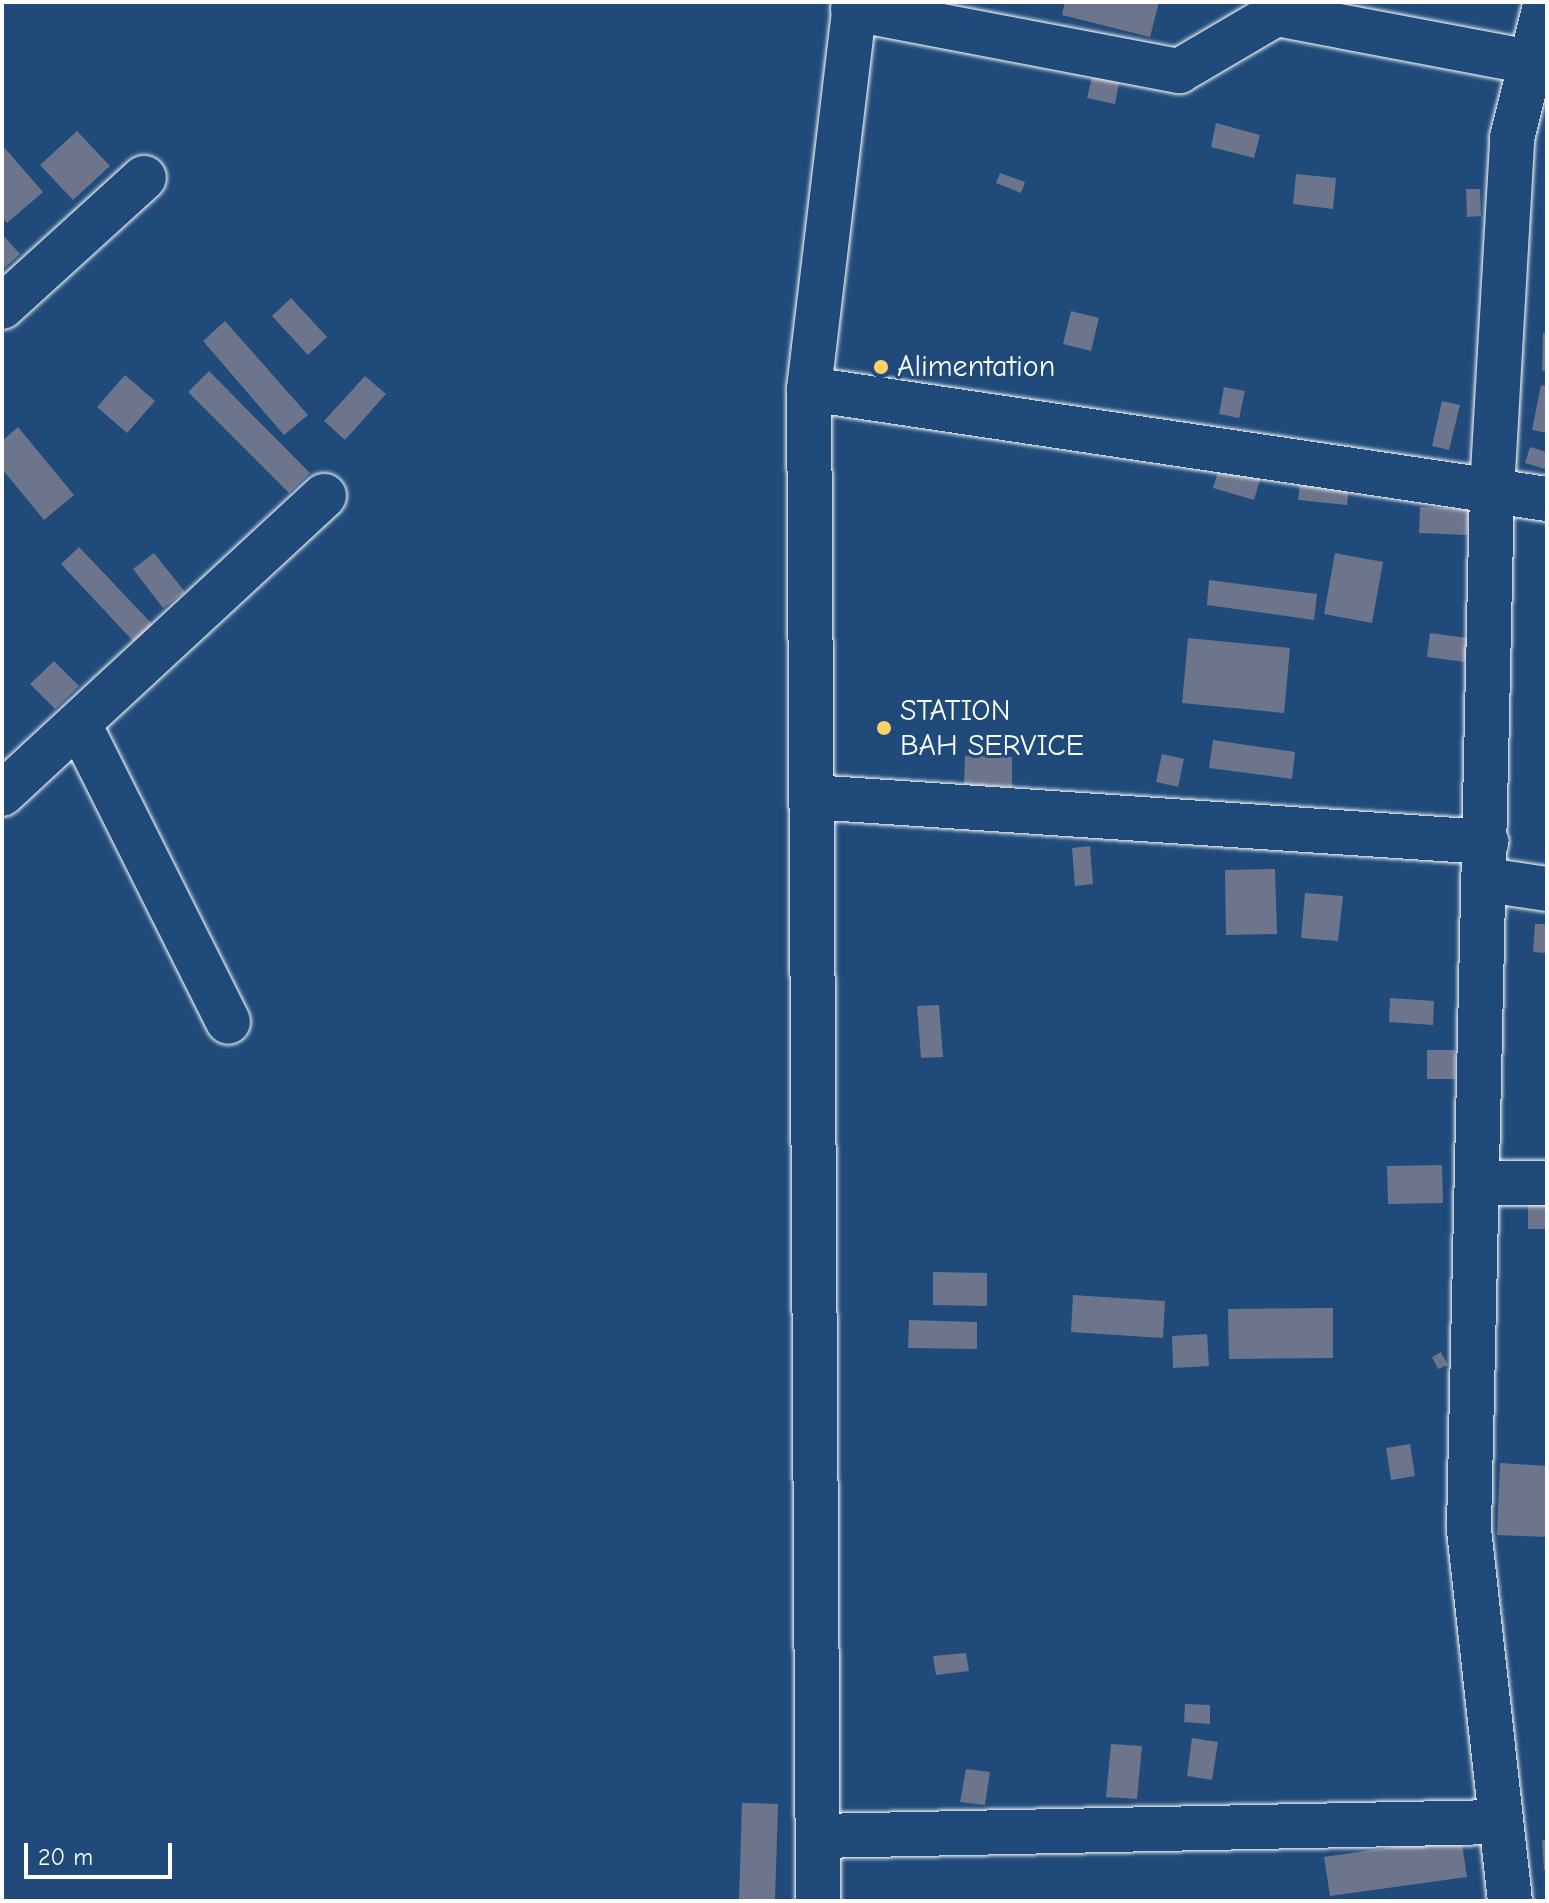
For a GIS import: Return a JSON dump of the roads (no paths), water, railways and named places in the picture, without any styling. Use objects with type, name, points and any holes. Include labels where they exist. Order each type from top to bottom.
[{"type":"street","points":[[1510,1901],[1469,1528],[1481,1183],[1492,490],[1530,142],[1531,62],[1546,2]]},
{"type":"street","points":[[818,1901],[809,389],[854,5],[1179,71],[1276,14],[1531,62]]},
{"type":"street","points":[[2,307],[144,178]]},
{"type":"street","points":[[809,389],[1547,499]]},
{"type":"street","points":[[2,794],[324,496]]},
{"type":"street","points":[[79,724],[228,1022]]},
{"type":"street","points":[[812,797],[1486,861],[1547,889]]},
{"type":"street","points":[[1481,1183],[1547,1183]]},
{"type":"street","points":[[818,1836],[1500,1822]]},
{"type":"place","name":"Alimentation","points":[[881,367]]},
{"type":"place","name":"STATION BAH SERVICE","points":[[884,728]]}]
